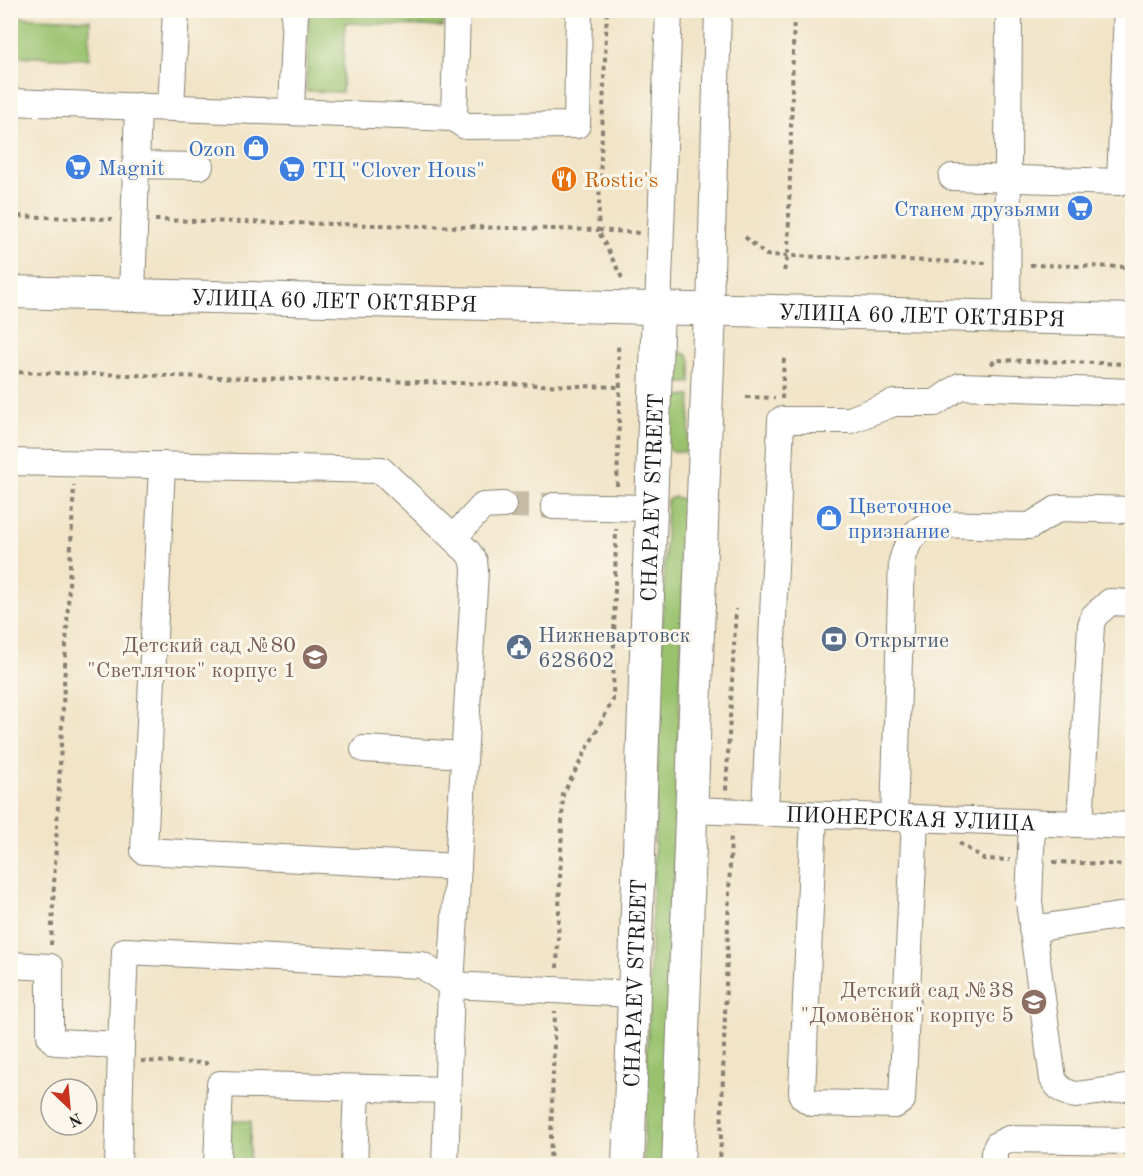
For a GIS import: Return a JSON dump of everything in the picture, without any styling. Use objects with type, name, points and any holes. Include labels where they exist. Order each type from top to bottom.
[{"type":"main road","name":"УЛИЦА 60 ЛЕТ ОКТЯБРЯ","points":[[10,292],[1132,320]]},
{"type":"main road","name":"CHAPAEV STREET","points":[[628,1166],[658,309]]},
{"type":"main road","points":[[678,1166],[710,310]]},
{"type":"main road","points":[[651,503],[662,480],[677,475],[687,476],[696,482],[703,501]]},
{"type":"street","points":[[171,107],[176,10]]},
{"type":"street","points":[[291,111],[295,10]]},
{"type":"street","points":[[454,118],[457,10]]},
{"type":"street","points":[[10,102],[454,118],[465,126],[577,125],[579,10]]},
{"type":"street","name":"CHAPAEV STREET","points":[[658,309],[669,10]]},
{"type":"street","points":[[710,310],[718,10]]},
{"type":"street","points":[[1007,317],[1010,10]]},
{"type":"street","points":[[952,177],[1126,182],[1127,10]]},
{"type":"street","points":[[132,295],[138,106]]},
{"type":"street","points":[[135,165],[200,166]]},
{"type":"street","points":[[765,813],[781,420],[850,420],[894,403],[936,403],[960,386],[1132,392]]},
{"type":"street","points":[[10,462],[381,471],[454,537],[474,561],[451,985],[445,1166]]},
{"type":"street","points":[[162,465],[144,851],[458,867]]},
{"type":"street","points":[[554,506],[616,507],[651,503]]},
{"type":"street","points":[[454,537],[483,506],[503,505]]},
{"type":"street","points":[[814,815],[803,1097],[812,1103],[895,1105],[902,1100],[904,818],[902,561],[907,544],[917,531],[930,524],[1030,526],[1059,508],[1132,510]]},
{"type":"street","points":[[1080,824],[1091,625],[1094,615],[1110,602],[1132,603]]},
{"type":"street","points":[[364,749],[464,755]]},
{"type":"street","name":"ПИОНЕРСКАЯ УЛИЦА","points":[[691,810],[1132,826]]},
{"type":"street","points":[[1032,823],[1029,889],[1032,929],[1053,1079],[1058,1087],[1067,1094],[1076,1095],[1132,1087]]},
{"type":"street","points":[[1032,929],[1132,914]]},
{"type":"street","points":[[117,1166],[125,951],[422,965],[451,985],[634,994]]},
{"type":"street","points":[[10,965],[50,967],[50,1036],[55,1042],[120,1053]]},
{"type":"street","points":[[217,1166],[220,1084],[447,1090]]},
{"type":"street","points":[[354,1166],[357,1088]]},
{"type":"street","points":[[994,1166],[994,1152],[998,1144],[1009,1139],[1132,1141]]},
{"type":"path","points":[[607,10],[598,231],[622,278]]},
{"type":"path","points":[[784,271],[788,256],[794,10]]},
{"type":"path","points":[[10,216],[644,233]]},
{"type":"path","points":[[745,237],[766,255],[1132,267]]},
{"type":"path","points":[[550,1166],[563,794],[614,700],[620,387],[618,345]]},
{"type":"path","points":[[746,397],[782,398],[784,358]]},
{"type":"path","points":[[10,372],[620,387]]},
{"type":"path","points":[[50,967],[75,463]]},
{"type":"path","points":[[720,1166],[731,831],[725,792],[736,609]]},
{"type":"path","points":[[120,1053],[206,1064],[220,1084]]},
{"type":"path","points":[[754,1160],[754,1166]]},
{"type":"green space","points":[[309,11],[444,11],[443,27],[345,23],[342,92],[306,91]]},
{"type":"green space","points":[[11,17],[90,20],[89,59],[11,56]]},
{"type":"green space","points":[[683,353],[688,355],[691,362],[691,383],[669,383],[673,356]]},
{"type":"green space","points":[[669,396],[691,396],[688,448],[684,452],[672,451],[668,448]]},
{"type":"green space","points":[[674,497],[682,499],[686,506],[665,1165],[643,1166],[667,500]]},
{"type":"green space","points":[[228,1121],[251,1121],[249,1165],[227,1166]]},
{"type":"tunnel","points":[[503,505],[554,506]]},
{"type":"place","name":"Ozon","points":[[256,148]]},
{"type":"place","name":"Magnit","points":[[78,167]]},
{"type":"place","name":"ТЦ \"Clover Hous\"","points":[[292,169]]},
{"type":"place","name":"Rostic's","points":[[564,179]]},
{"type":"place","name":"Станем друзьями","points":[[1080,208]]},
{"type":"place","name":"Цветочное признание","points":[[829,518]]},
{"type":"place","name":"Открытие","points":[[834,639]]},
{"type":"place","name":"Нижневартовск 628602","points":[[519,647]]},
{"type":"place","name":"Детский сад №80 \"Светлячок\" корпус 1","points":[[315,657]]},
{"type":"place","name":"Детский сад №38 \"Домовёнок\" корпус 5","points":[[1034,1002]]}]
